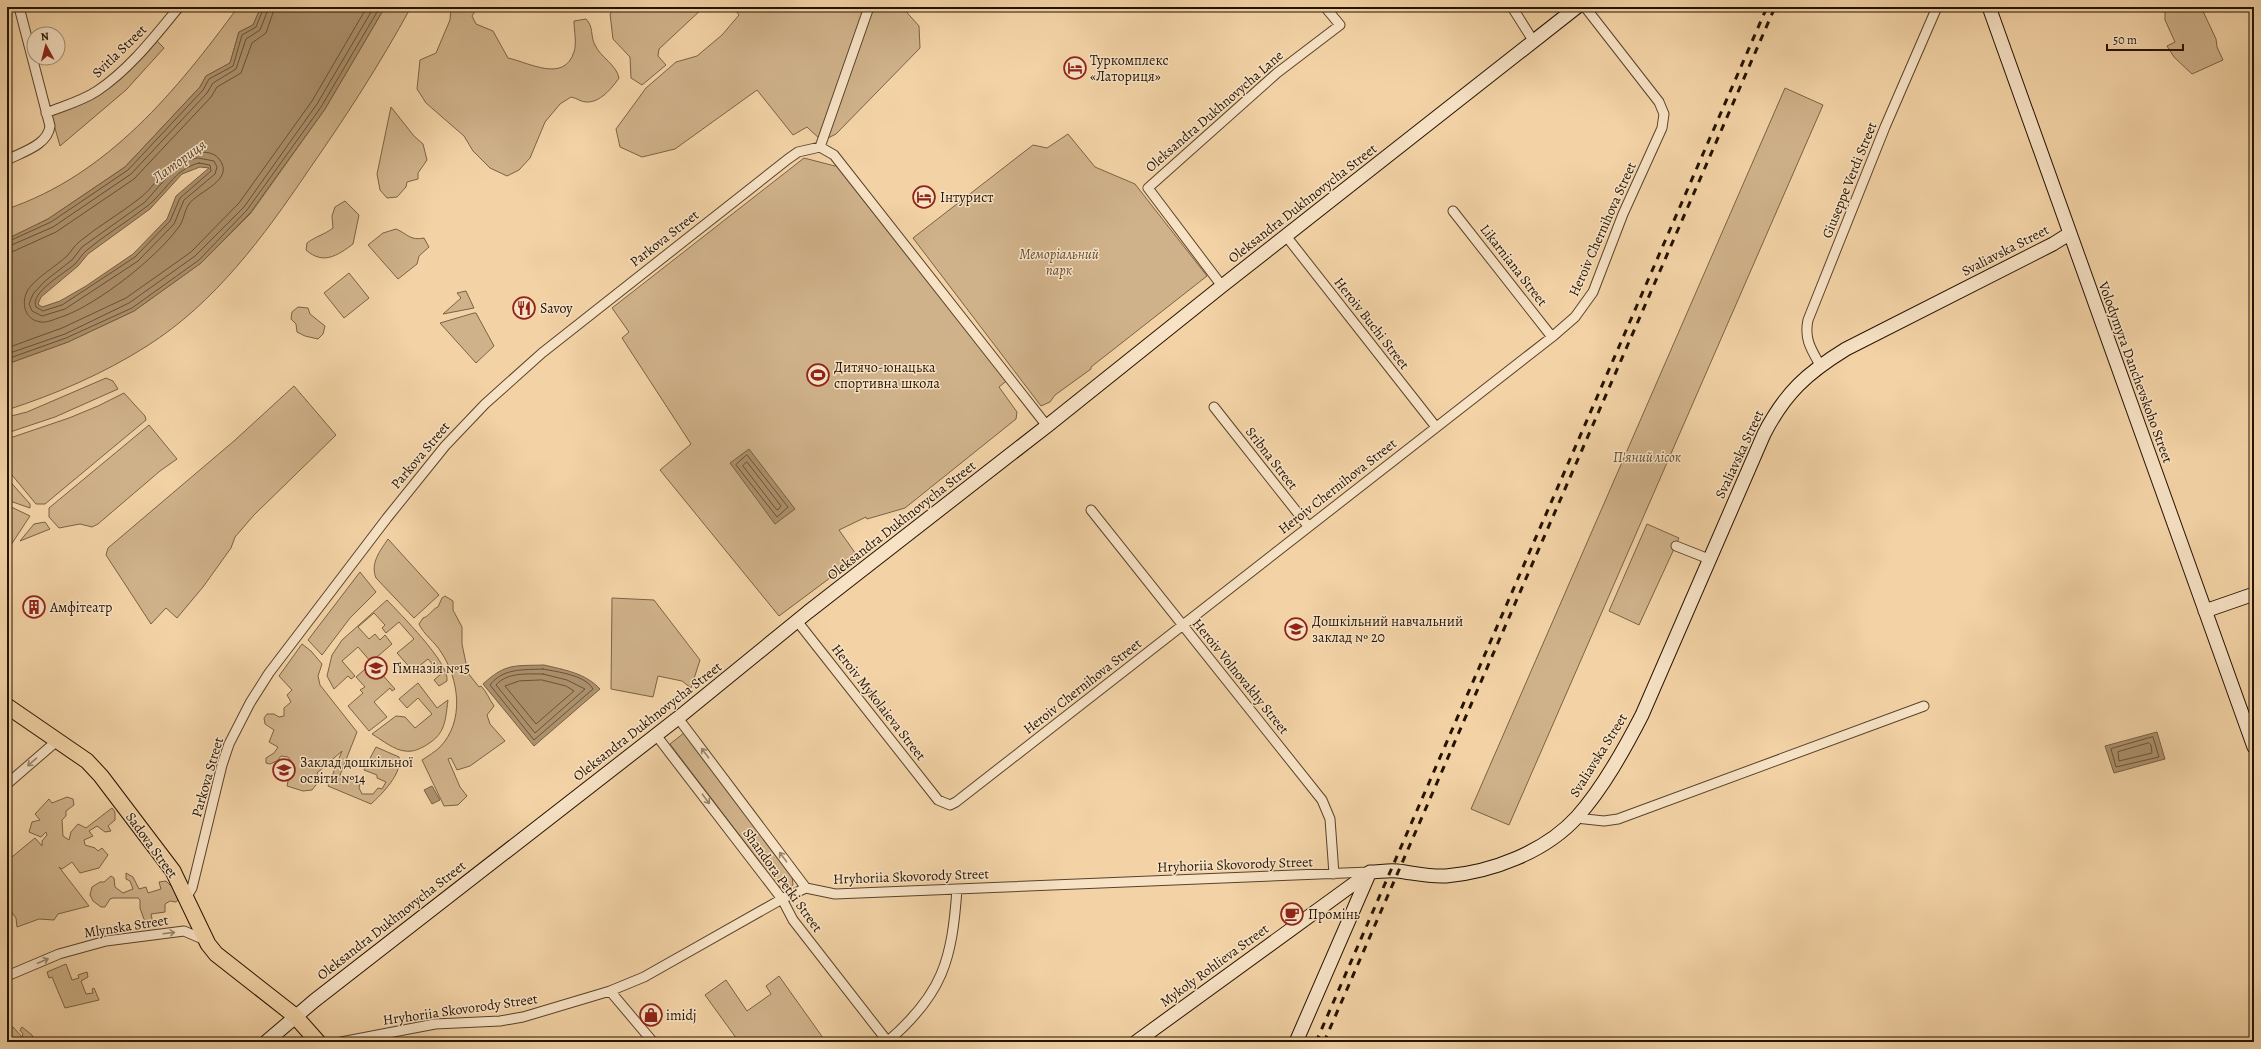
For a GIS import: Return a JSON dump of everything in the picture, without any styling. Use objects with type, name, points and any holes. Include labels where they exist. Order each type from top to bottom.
[{"type":"main road","name":"Sadova Street","points":[[7,706],[87,761],[101,776],[173,871],[205,940],[216,954],[294,1016],[318,1042]]},
{"type":"street","points":[[7,160],[45,139],[49,132],[50,126],[19,7]]},
{"type":"street","name":"Svitla Street","points":[[46,113],[83,99],[110,81],[148,44],[179,7]]},
{"type":"street","points":[[869,7],[820,147],[835,157],[1047,426]]},
{"type":"street","name":"Oleksandra Dukhnovycha Lane","points":[[1222,286],[1148,188],[1277,73],[1340,25],[1325,7]]},
{"type":"street","points":[[1512,7],[1534,42]]},
{"type":"street","name":"Oleksandra Dukhnovycha Street","points":[[266,1042],[294,1016],[678,718],[797,621],[1047,426],[1222,286],[1577,7]]},
{"type":"street","name":"Heroiv Chernihova Street","points":[[938,800],[950,805],[956,802],[1552,337],[1575,317],[1593,292],[1623,214],[1662,128],[1664,114],[1659,102],[1585,7]]},
{"type":"street","name":"Giuseppe Verdi Street","points":[[1820,365],[1808,345],[1806,329],[1808,320],[1885,127],[1937,7]]},
{"type":"street","name":"Volodymyra Danchevskoho Street","points":[[1989,7],[2069,234],[2254,747]]},
{"type":"street","name":"Parkova Street","points":[[186,898],[192,888],[222,765],[229,744],[250,702],[273,666],[387,518],[445,446],[485,404],[542,353],[788,158],[804,150],[820,147]]},
{"type":"street","name":"Likarniana Street","points":[[1453,211],[1552,337]]},
{"type":"street","name":"Svaliavska Street","points":[[1370,872],[1398,871],[1426,876],[1444,876],[1479,870],[1541,846],[1576,818],[1623,751],[1642,715],[1775,413],[1802,379],[1820,365],[1846,349],[2053,244],[2069,234]]},
{"type":"street","name":"Heroiv Buchi Street","points":[[1286,236],[1436,427]]},
{"type":"street","name":"Sribna Street","points":[[1214,407],[1308,526]]},
{"type":"street","name":"Heroiv Volnovakhy Street","points":[[1091,510],[1322,800],[1330,819],[1334,874]]},
{"type":"street","points":[[1676,546],[1709,560]]},
{"type":"street","points":[[2205,611],[2254,594]]},
{"type":"street","name":"Heroiv Mykolaieva Street","points":[[797,621],[938,800]]},
{"type":"street","name":"Svaliavska Street","points":[[1576,818],[1589,821],[1618,819],[1924,706]]},
{"type":"street","name":"Shandora Petki Street","points":[[678,718],[806,888]]},
{"type":"street","name":"Shandora Petki Street","points":[[656,735],[782,899],[793,920],[888,1042]]},
{"type":"street","points":[[7,784],[58,740]]},
{"type":"street","points":[[1296,1042],[1370,872]]},
{"type":"street","name":"Hryhoriia Skovorody Street","points":[[341,1042],[435,1024],[500,1021],[523,1017],[610,991],[644,977],[782,899],[806,888],[835,894],[1370,872]]},
{"type":"street","name":"Mykoly Rohlieva Street","points":[[1136,1042],[1370,872]]},
{"type":"street","points":[[888,1042],[909,1023],[933,992],[950,948],[954,928],[957,888]]},
{"type":"street","name":"Mlynska Street","points":[[7,976],[59,954],[106,941],[184,931],[205,940]]},
{"type":"street","points":[[610,991],[652,1042]]},
{"type":"green space","points":[[238,7],[261,7],[253,25],[239,32],[230,63],[206,76],[200,87],[125,167],[48,219],[7,239],[7,209],[43,194],[77,175],[108,152],[138,126],[190,69]]},
{"type":"green space","points":[[385,7],[411,7],[362,90],[274,220],[256,244],[216,289],[195,310],[172,329],[113,366],[43,397],[7,410],[7,364],[68,342],[134,311],[201,263],[251,213],[325,109]]},
{"type":"green space","points":[[451,7],[478,7],[472,16],[476,24],[493,31],[508,58],[536,66],[555,69],[563,67],[569,61],[574,52],[574,21],[586,19],[590,25],[595,45],[615,69],[619,78],[605,94],[596,100],[584,102],[571,97],[560,104],[545,122],[530,158],[519,170],[507,176],[490,168],[473,151],[464,136],[426,103],[417,89],[420,60],[436,53],[450,20]]},
{"type":"green space","points":[[617,7],[704,7],[659,49],[658,56],[666,65],[642,85],[631,78],[630,57],[613,39],[610,14]]},
{"type":"green space","points":[[733,7],[902,7],[919,26],[920,48],[836,134],[822,141],[807,127],[793,135],[757,90],[675,149],[642,157],[620,147],[616,129],[646,88],[676,62],[697,56],[722,35],[739,15]]},
{"type":"green space","points":[[2169,7],[2201,7],[2216,39],[2217,47],[2223,60],[2192,74],[2174,57],[2167,46],[2175,42],[2165,20],[2165,11]]},
{"type":"green space","points":[[156,40],[164,48],[126,90],[60,146],[51,114],[98,94]]},
{"type":"green space","name":"П'яний лісок","points":[[1785,88],[1823,105],[1509,825],[1471,809]]},
{"type":"green space","points":[[391,107],[414,136],[423,144],[427,160],[418,173],[418,179],[407,182],[406,187],[397,197],[387,198],[380,190],[377,174]]},
{"type":"green space","name":"Меморіальний парк","points":[[1068,134],[1095,167],[1135,184],[1207,276],[1091,367],[1091,369],[1055,395],[1050,402],[1041,406],[913,238],[1033,145],[1047,148]]},
{"type":"green space","name":"Дитячо-юнацька спортивна школа","points":[[804,158],[835,166],[841,164],[1010,378],[999,387],[1017,412],[1016,419],[905,508],[867,519],[866,517],[839,530],[858,557],[779,616],[660,470],[691,444],[622,338],[629,332],[612,308]]},
{"type":"green space","points":[[345,201],[359,215],[353,244],[336,255],[330,257],[324,258],[312,255],[306,250],[307,243],[333,228],[332,216],[335,207]]},
{"type":"green space","points":[[396,229],[415,239],[424,238],[429,247],[419,256],[417,264],[398,279],[368,245],[383,233]]},
{"type":"green space","points":[[349,273],[369,298],[344,318],[324,293]]},
{"type":"green space","points":[[466,291],[474,308],[443,314],[461,298],[457,293]]},
{"type":"green space","points":[[298,307],[308,308],[310,314],[325,326],[323,334],[318,339],[305,336],[297,332],[296,324],[291,319],[292,312]]},
{"type":"green space","points":[[476,313],[494,346],[476,363],[440,323]]},
{"type":"green space","points":[[106,378],[113,381],[118,389],[55,417],[7,433],[7,417],[27,412]]},
{"type":"green space","points":[[294,386],[336,435],[254,515],[235,537],[231,548],[203,587],[177,618],[166,608],[151,624],[106,555],[108,548],[234,441]]},
{"type":"green space","points":[[124,393],[145,416],[146,420],[45,504],[36,504],[7,469],[7,439],[69,418]]},
{"type":"green space","points":[[149,425],[177,459],[160,471],[98,524],[92,527],[80,524],[59,528],[49,517],[49,508]]},
{"type":"green space","points":[[7,478],[30,504],[30,508],[7,500]]},
{"type":"green space","points":[[7,505],[30,516],[7,551]]},
{"type":"green space","points":[[45,522],[50,529],[20,541],[34,524]]},
{"type":"green space","points":[[1647,524],[1679,538],[1639,625],[1609,611]]},
{"type":"green space","points":[[388,539],[439,595],[414,618],[376,578],[374,573],[377,557]]},
{"type":"green space","points":[[360,572],[376,592],[350,618],[322,655],[308,640]]},
{"type":"green space","points":[[445,596],[453,601],[453,610],[462,627],[462,644],[468,673],[479,687],[481,686],[483,688],[494,706],[487,715],[490,724],[505,741],[470,766],[457,770],[451,758],[448,759],[460,787],[467,796],[458,805],[444,806],[422,760],[440,747],[448,737],[456,713],[457,700],[452,675],[447,663],[436,645],[419,624],[423,618],[438,607],[442,598]]},
{"type":"green space","points":[[612,598],[654,600],[700,660],[691,688],[682,681],[658,676],[653,697],[611,689]]},
{"type":"green space","points":[[387,600],[423,639],[441,663],[446,673],[447,681],[439,686],[434,680],[441,674],[428,659],[413,671],[397,653],[414,639],[399,622],[386,633],[382,628],[385,625],[374,613],[358,627],[369,639],[375,634],[380,640],[385,635],[392,644],[371,662],[358,647],[342,661],[355,676],[351,679],[348,676],[334,689],[327,676],[332,655],[342,640]]},
{"type":"green space","points":[[302,644],[311,651],[322,664],[318,676],[320,685],[357,732],[340,775],[360,783],[359,788],[362,794],[373,794],[378,788],[382,789],[386,782],[377,778],[377,775],[364,770],[376,747],[399,757],[398,770],[391,783],[371,804],[328,786],[342,751],[317,773],[319,781],[312,790],[303,791],[287,786],[292,762],[288,757],[281,756],[277,761],[270,764],[266,763],[266,758],[274,753],[278,747],[269,742],[274,730],[265,724],[264,718],[267,714],[274,714],[279,717],[284,716],[284,708],[291,702],[287,695],[292,690],[279,676]]},
{"type":"green space","points":[[372,663],[395,689],[392,691],[390,688],[374,702],[387,717],[369,731],[348,706],[363,693],[360,690],[365,687],[356,677]]},
{"type":"green space","points":[[418,683],[437,708],[448,700],[445,722],[440,733],[430,743],[414,750],[401,750],[392,747],[372,734],[396,716],[405,717],[415,728],[432,714],[418,698],[407,708],[399,699]]},
{"type":"green space","points":[[684,733],[792,876],[793,885],[791,887],[786,889],[778,886],[670,744]]},
{"type":"green space","points":[[67,797],[73,799],[74,805],[66,811],[66,816],[62,820],[63,836],[69,840],[71,832],[78,824],[86,828],[112,808],[115,812],[115,820],[108,826],[111,831],[105,832],[97,826],[89,831],[93,836],[84,840],[85,845],[95,848],[98,851],[102,848],[108,855],[99,868],[80,873],[72,862],[62,869],[59,867],[89,906],[58,914],[54,920],[39,919],[17,927],[16,918],[7,906],[7,861],[35,838],[42,846],[42,841],[47,835],[46,832],[41,837],[29,832],[32,822],[40,820],[35,814],[49,799],[52,803]]},
{"type":"green space","points":[[126,873],[133,877],[139,889],[146,887],[148,893],[161,889],[159,882],[166,881],[173,888],[178,900],[176,902],[170,901],[165,904],[165,912],[151,914],[153,924],[150,926],[146,925],[140,908],[140,900],[138,898],[113,898],[110,899],[105,907],[101,907],[93,901],[90,895],[92,887],[100,882],[104,882],[111,876],[114,878],[115,887],[123,893],[133,889],[130,881],[126,879]]},
{"type":"green space","points":[[66,964],[72,980],[79,978],[78,975],[87,972],[88,977],[81,981],[86,994],[93,993],[92,989],[94,988],[99,1000],[65,1008],[52,977],[49,978],[47,972]]},
{"type":"green space","points":[[779,976],[826,1042],[739,1042],[705,995],[726,980],[747,1011],[771,994],[766,986]]},
{"type":"green space","points":[[13,1027],[22,1037],[23,1034],[20,1030],[22,1027],[32,1035],[35,1042],[7,1042],[7,1029]]},
{"type":"water","name":"Латориця","points":[[261,7],[385,7],[325,109],[250,213],[201,263],[134,311],[68,342],[7,364],[7,239],[48,219],[125,167],[200,87],[206,76],[230,63],[239,32],[253,25]],"holes":[[[200,167],[209,168],[176,196],[167,219],[133,254],[86,286],[60,301],[42,307],[38,304],[41,297],[78,266],[88,254],[150,209],[182,174]]]},
{"type":"water","points":[[749,449],[795,509],[775,524],[730,463]]},
{"type":"water","points":[[525,665],[544,665],[567,671],[588,679],[600,689],[534,746],[483,684],[504,669]]},
{"type":"water","points":[[2157,732],[2165,759],[2114,773],[2105,746]]},
{"type":"water","points":[[432,786],[440,800],[432,804],[424,790]]},
{"type":"railway","points":[[1316,1042],[1767,7]]},
{"type":"railway","points":[[1324,1042],[1775,7]]},
{"type":"place","name":"Туркомплекс «Латориця»","points":[[1075,68]]},
{"type":"place","name":"Інтурист","points":[[924,197]]},
{"type":"place","name":"Savoy","points":[[524,308]]},
{"type":"place","name":"Дитячо-юнацька спортивна школа","points":[[818,375]]},
{"type":"place","name":"Амфітеатр","points":[[34,607]]},
{"type":"place","name":"Дошкільний навчальний заклад № 20","points":[[1296,629]]},
{"type":"place","name":"Гімназія №15","points":[[376,668]]},
{"type":"place","name":"Заклад дошкільної освіти №14","points":[[284,770]]},
{"type":"place","name":"Промінь","points":[[1292,914]]},
{"type":"place","name":"imidj","points":[[651,1015]]}]
